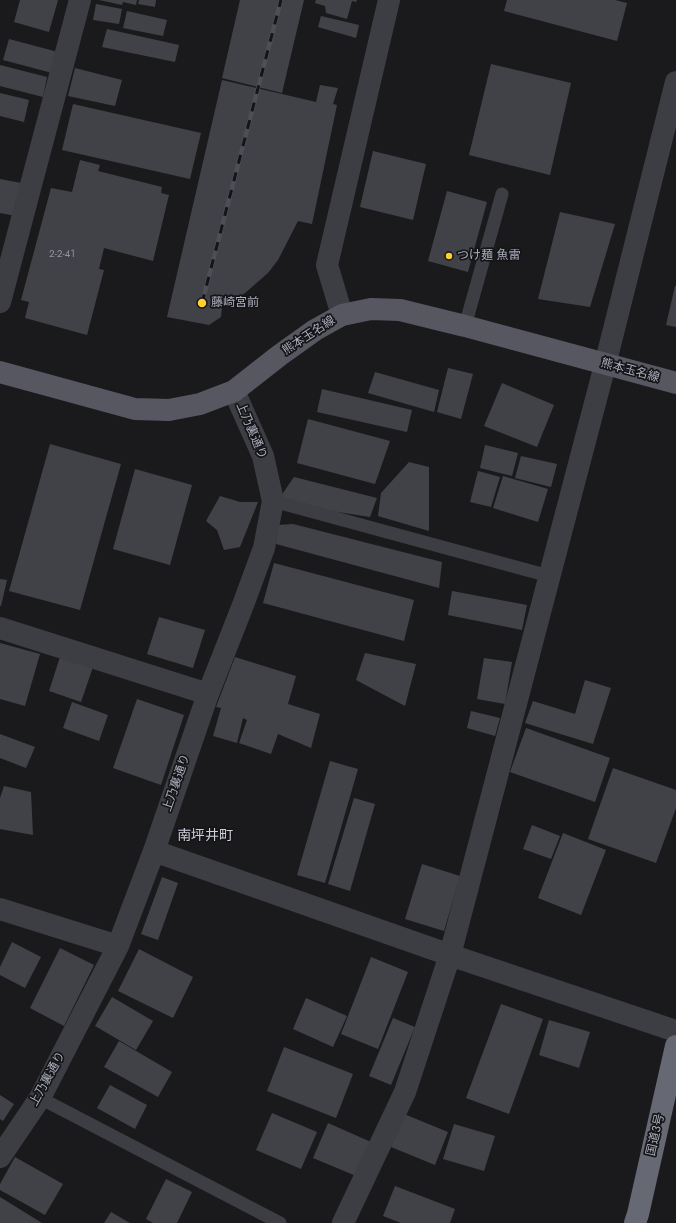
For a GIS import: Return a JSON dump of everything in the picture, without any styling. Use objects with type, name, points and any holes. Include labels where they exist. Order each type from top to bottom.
[{"type":"highway","name":"国道3号","points":[[635,1223],[676,1046]]},
{"type":"main road","name":"熊本玉名線","points":[[0,372],[135,409],[168,410],[200,404],[234,391],[280,355],[316,330],[342,315],[371,308],[400,310],[676,383]]},
{"type":"street","points":[[0,302],[80,0]]},
{"type":"street","points":[[342,315],[327,265],[389,0]]},
{"type":"street","points":[[343,1223],[405,1092],[450,955],[605,364],[676,82]]},
{"type":"street","name":"上乃裏通り","points":[[0,1157],[40,1098],[118,946],[154,851],[208,694],[264,548],[273,501],[263,456],[234,391]]},
{"type":"street","points":[[0,628],[208,694]]},
{"type":"street","points":[[154,851],[450,955],[676,1031]]},
{"type":"street","points":[[0,909],[118,946]]},
{"type":"lane","points":[[465,326],[502,194]]},
{"type":"lane","points":[[273,501],[549,576]]},
{"type":"lane","points":[[40,1098],[280,1223]]},
{"type":"building","points":[[20,0],[58,0],[49,32],[14,22]]},
{"type":"building","points":[[99,0],[137,0],[136,5],[123,2],[122,5]]},
{"type":"building","points":[[139,0],[156,0],[155,7],[138,4]]},
{"type":"building","points":[[240,0],[304,0],[282,93],[222,78]]},
{"type":"building","points":[[316,0],[357,0],[356,2],[352,1],[347,19],[326,13],[325,6],[315,3]]},
{"type":"building","points":[[507,0],[615,0],[627,3],[617,41],[504,11]]},
{"type":"building","points":[[96,4],[122,9],[119,24],[93,20]]},
{"type":"building","points":[[127,11],[167,20],[163,36],[123,28]]},
{"type":"building","points":[[321,16],[359,25],[356,38],[318,27]]},
{"type":"building","points":[[107,29],[179,45],[175,62],[102,47]]},
{"type":"building","points":[[9,39],[58,52],[52,73],[3,60]]},
{"type":"building","points":[[491,64],[571,83],[550,175],[469,155]]},
{"type":"building","points":[[0,65],[47,77],[43,97],[0,86]]},
{"type":"building","points":[[75,68],[122,80],[115,106],[68,96]]},
{"type":"building","points":[[222,80],[316,102],[320,85],[338,88],[333,104],[337,105],[312,224],[298,221],[278,260],[268,273],[245,293],[222,307],[221,317],[209,325],[167,317]]},
{"type":"building","points":[[0,93],[29,100],[24,122],[0,116]]},
{"type":"building","points":[[73,104],[201,133],[190,179],[62,150]]},
{"type":"building","points":[[373,151],[426,164],[413,220],[360,207]]},
{"type":"building","points":[[80,160],[100,165],[98,171],[162,187],[161,193],[169,195],[153,261],[104,248],[99,269],[104,270],[87,335],[25,318],[29,302],[21,300],[51,188],[72,192]]},
{"type":"building","points":[[0,179],[21,183],[16,216],[0,213]]},
{"type":"building","points":[[447,191],[487,202],[468,272],[428,261]]},
{"type":"building","points":[[560,212],[615,224],[590,307],[538,299]]},
{"type":"building","points":[[676,286],[676,327],[666,325]]},
{"type":"building","points":[[448,368],[473,374],[461,419],[437,412]]},
{"type":"building","points":[[375,372],[439,390],[434,412],[368,393]]},
{"type":"building","points":[[502,383],[554,405],[537,447],[484,426]]},
{"type":"building","points":[[322,389],[412,410],[407,432],[317,412]]},
{"type":"building","points":[[308,419],[390,441],[375,484],[297,463]]},
{"type":"building","points":[[50,444],[121,464],[80,610],[9,591]]},
{"type":"building","points":[[485,445],[518,453],[512,476],[480,468]]},
{"type":"building","points":[[521,456],[557,464],[551,487],[515,478]]},
{"type":"building","points":[[409,462],[429,467],[429,531],[378,516],[381,493]]},
{"type":"building","points":[[135,469],[192,485],[170,565],[113,549]]},
{"type":"building","points":[[478,471],[500,477],[491,507],[470,502]]},
{"type":"building","points":[[503,476],[548,489],[538,522],[493,508]]},
{"type":"building","points":[[294,477],[377,498],[370,517],[280,503],[283,493]]},
{"type":"building","points":[[220,496],[240,502],[258,502],[240,547],[224,550],[217,530],[206,521]]},
{"type":"building","points":[[293,524],[442,562],[439,588],[276,544],[278,525]]},
{"type":"building","points":[[274,563],[414,600],[404,641],[263,603]]},
{"type":"building","points":[[0,579],[7,580],[1,606],[0,606]]},
{"type":"building","points":[[452,591],[527,605],[522,630],[448,615]]},
{"type":"building","points":[[159,617],[205,630],[193,668],[147,654]]},
{"type":"building","points":[[0,643],[40,654],[25,706],[0,699]]},
{"type":"building","points":[[365,653],[416,664],[405,706],[356,680]]},
{"type":"building","points":[[60,657],[93,667],[81,702],[49,691]]},
{"type":"building","points":[[235,657],[296,676],[288,704],[320,714],[311,748],[278,734],[271,754],[239,743],[247,720],[243,718],[237,743],[213,736],[221,708],[216,707]]},
{"type":"building","points":[[484,658],[512,662],[505,704],[477,699]]},
{"type":"building","points":[[585,680],[611,688],[593,744],[525,723],[533,701],[575,714]]},
{"type":"building","points":[[137,699],[184,715],[161,785],[113,768]]},
{"type":"building","points":[[72,702],[108,715],[99,741],[63,728]]},
{"type":"building","points":[[471,711],[500,718],[495,736],[467,728]]},
{"type":"building","points":[[526,728],[610,758],[595,802],[510,772]]},
{"type":"building","points":[[0,734],[35,747],[26,768],[0,758]]},
{"type":"building","points":[[330,761],[358,769],[325,883],[297,875]]},
{"type":"building","points":[[613,768],[676,790],[676,808],[656,863],[588,839]]},
{"type":"building","points":[[4,786],[31,792],[33,835],[0,829],[0,798]]},
{"type":"building","points":[[354,798],[375,804],[350,891],[328,884]]},
{"type":"building","points":[[532,825],[560,836],[551,859],[523,849]]},
{"type":"building","points":[[563,833],[606,850],[581,915],[538,898]]},
{"type":"building","points":[[422,864],[460,876],[444,931],[405,919]]},
{"type":"building","points":[[162,877],[178,883],[158,940],[141,934]]},
{"type":"building","points":[[12,942],[41,957],[25,988],[0,975],[0,967]]},
{"type":"building","points":[[60,948],[94,965],[64,1026],[30,1008]]},
{"type":"building","points":[[139,949],[193,977],[173,1018],[118,991]]},
{"type":"building","points":[[371,957],[408,972],[378,1049],[341,1034]]},
{"type":"building","points":[[112,997],[153,1021],[136,1050],[95,1026]]},
{"type":"building","points":[[306,998],[347,1016],[333,1047],[293,1029]]},
{"type":"building","points":[[501,1004],[543,1019],[509,1114],[466,1098]]},
{"type":"building","points":[[393,1018],[415,1027],[391,1085],[369,1076]]},
{"type":"building","points":[[549,1020],[590,1032],[579,1068],[539,1055]]},
{"type":"building","points":[[119,1041],[172,1072],[158,1097],[104,1067]]},
{"type":"building","points":[[284,1047],[353,1074],[336,1118],[267,1091]]},
{"type":"building","points":[[110,1085],[147,1105],[135,1129],[97,1108]]},
{"type":"building","points":[[0,1095],[14,1104],[3,1121],[0,1119]]},
{"type":"building","points":[[272,1113],[317,1132],[301,1169],[256,1150]]},
{"type":"building","points":[[404,1114],[448,1132],[435,1165],[391,1147]]},
{"type":"building","points":[[328,1123],[371,1142],[356,1176],[313,1158]]},
{"type":"building","points":[[454,1124],[495,1136],[484,1171],[443,1159]]},
{"type":"building","points":[[15,1157],[63,1184],[45,1215],[0,1190],[0,1184]]},
{"type":"building","points":[[166,1179],[192,1192],[177,1223],[153,1223],[146,1219]]},
{"type":"building","points":[[395,1186],[455,1209],[450,1223],[401,1223],[383,1216]]},
{"type":"building","points":[[0,1197],[42,1223],[0,1223]]},
{"type":"building","points":[[111,1212],[130,1223],[104,1223]]},
{"type":"railway","points":[[202,303],[281,0]]},
{"type":"place","name":"つけ麺 魚雷","points":[[449,256]]},
{"type":"place","name":"藤崎宮前","points":[[202,303]]},
{"type":"district","name":"南坪井町","points":[[205,837]]}]
